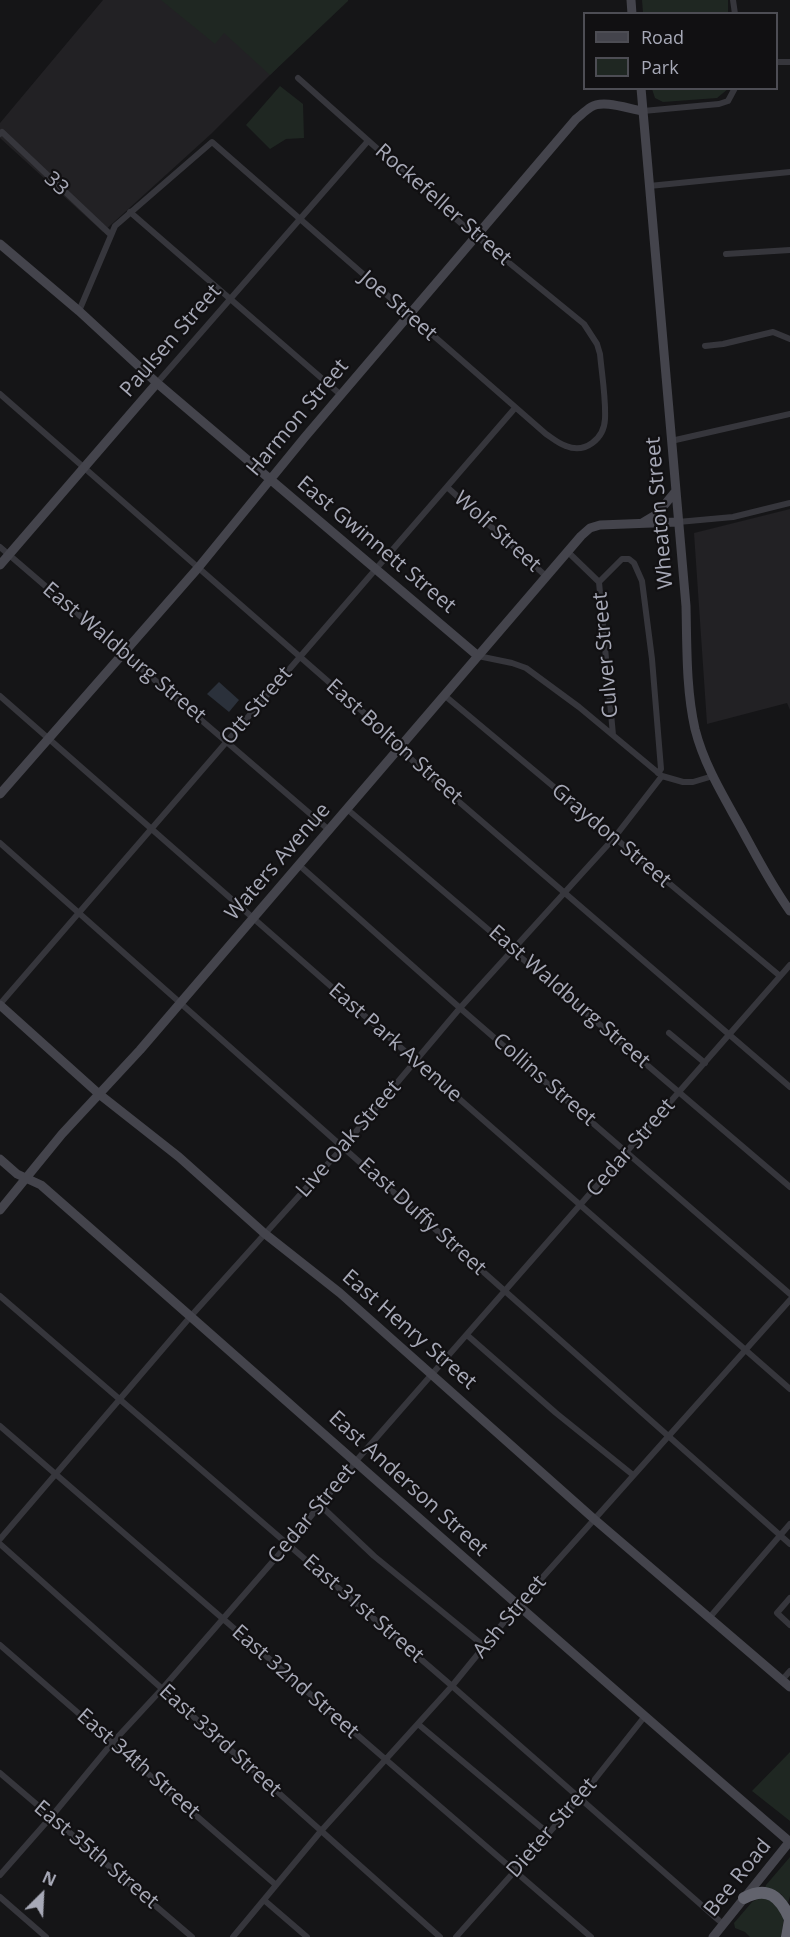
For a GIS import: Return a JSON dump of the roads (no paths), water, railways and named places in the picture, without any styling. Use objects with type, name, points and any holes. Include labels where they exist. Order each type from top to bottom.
[{"type":"highway","points":[[744,1898],[755,1893],[767,1893],[783,1904],[790,1919],[787,1937]]},
{"type":"main road","name":"Wheaton Street","points":[[641,90],[686,606],[692,714],[698,739],[713,776],[771,882],[790,911]]},
{"type":"main road","name":"Harmon Street","points":[[0,794],[198,568],[341,395],[576,119],[593,105],[609,104],[643,111]]},
{"type":"main road","name":"East Gwinnett Street","points":[[0,244],[79,311],[157,383],[478,656]]},
{"type":"main road","name":"Paulsen Street","points":[[0,565],[157,383]]},
{"type":"main road","points":[[641,524],[657,514],[675,492]]},
{"type":"main road","points":[[641,524],[678,522]]},
{"type":"main road","name":"Waters Avenue","points":[[0,1210],[62,1134],[180,1003],[581,536],[590,528],[600,525],[641,524]]},
{"type":"main road","name":"East Henry Street","points":[[0,1004],[99,1094],[179,1157],[264,1233],[340,1293],[594,1519],[790,1687]]},
{"type":"main road","name":"East Anderson Street","points":[[0,1159],[17,1174],[41,1185],[356,1461],[517,1606],[790,1842]]},
{"type":"main road","name":"Bee Road","points":[[713,1937],[790,1842]]},
{"type":"street","name":"Rockefeller Street","points":[[298,78],[464,226],[580,320],[589,331],[600,354],[605,422],[601,433],[593,443]]},
{"type":"street","points":[[643,111],[719,104],[728,101],[734,90]]},
{"type":"street","name":"33","points":[[1,133],[111,235]]},
{"type":"street","name":"Paulsen Street","points":[[157,383],[368,141]]},
{"type":"street","name":"Joe Street","points":[[130,212],[212,142],[546,434],[566,447],[581,449],[593,443]]},
{"type":"street","points":[[650,186],[790,172]]},
{"type":"street","points":[[79,311],[115,226],[130,212],[341,395]]},
{"type":"street","points":[[726,254],[790,250]]},
{"type":"street","points":[[705,346],[772,332],[790,339]]},
{"type":"street","name":"East Bolton Street","points":[[0,394],[395,740],[399,748],[790,1087]]},
{"type":"street","name":"Ott Street","points":[[0,1004],[515,408]]},
{"type":"street","points":[[671,441],[790,414]]},
{"type":"street","name":"Wolf Street","points":[[447,487],[547,577]]},
{"type":"street","points":[[678,522],[733,517],[790,503]]},
{"type":"street","name":"East Waldburg Street","points":[[0,547],[329,830]]},
{"type":"street","name":"Culver Street","points":[[568,552],[599,582],[613,735]]},
{"type":"street","points":[[599,582],[622,559],[629,559],[634,563],[642,581],[652,659],[660,775],[683,782],[693,782],[713,776]]},
{"type":"street","name":"East Gwinnett Street","points":[[478,656],[526,668],[613,735],[660,775]]},
{"type":"street","name":"Graydon Street","points":[[444,695],[780,976]]},
{"type":"street","name":"East Park Avenue","points":[[0,696],[790,1389]]},
{"type":"street","name":"Live Oak Street","points":[[0,1539],[191,1316],[343,1147],[460,1008],[614,838],[660,775]]},
{"type":"street","name":"East Waldburg Street","points":[[347,809],[790,1187]]},
{"type":"street","name":"East Duffy Street","points":[[0,843],[790,1544]]},
{"type":"street","name":"Collins Street","points":[[299,865],[790,1294]]},
{"type":"street","name":"Cedar Street","points":[[0,1875],[113,1742],[288,1544],[356,1461],[790,965]]},
{"type":"street","points":[[669,1033],[705,1063]]},
{"type":"street","name":"East 31st Street","points":[[0,1296],[122,1398],[723,1924]]},
{"type":"street","name":"Ash Street","points":[[233,1937],[321,1831],[452,1686],[517,1606],[790,1300]]},
{"type":"street","points":[[467,1335],[556,1413],[633,1475]]},
{"type":"street","name":"East 32nd Street","points":[[0,1426],[591,1937]]},
{"type":"street","points":[[320,1505],[374,1556],[484,1646]]},
{"type":"street","points":[[710,1617],[790,1524]]},
{"type":"street","name":"East 33rd Street","points":[[0,1544],[440,1937]]},
{"type":"street","points":[[790,1598],[777,1613],[790,1625]]},
{"type":"street","name":"East 34th Street","points":[[0,1645],[276,1885]]},
{"type":"street","points":[[782,1680],[790,1671]]},
{"type":"street","name":"Dieter Street","points":[[456,1937],[580,1798],[645,1716]]},
{"type":"street","points":[[418,1724],[548,1833]]},
{"type":"street","name":"East 35th Street","points":[[0,1773],[192,1937]]},
{"type":"street","points":[[0,1897],[46,1937]]},
{"type":"street","points":[[264,1900],[307,1937]]}]
